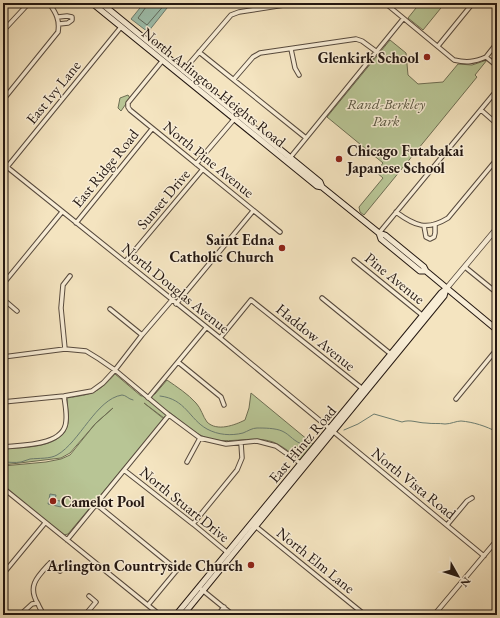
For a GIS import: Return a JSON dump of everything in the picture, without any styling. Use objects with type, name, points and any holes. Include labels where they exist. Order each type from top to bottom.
[{"type":"main road","name":"North Arlington Heights Road","points":[[92,3],[162,60],[182,73]]},
{"type":"main road","name":"North Arlington Heights Road","points":[[101,3],[182,73],[288,160],[320,182],[322,187],[379,233],[385,235],[424,266],[426,271],[446,289],[497,330]]},
{"type":"main road","name":"East Hintz Road","points":[[183,615],[201,589],[229,554],[331,431],[422,315],[446,289]]},
{"type":"main road","name":"East Hintz Road","points":[[392,355],[444,296],[446,289]]},
{"type":"main road","name":"East Hintz Road","points":[[176,615],[201,589]]},
{"type":"street","points":[[3,31],[29,3]]},
{"type":"street","points":[[3,100],[58,32],[58,17],[49,3]]},
{"type":"street","points":[[182,73],[231,15],[239,12],[297,3]]},
{"type":"street","points":[[385,3],[454,60],[465,63],[475,62],[486,57],[497,43]]},
{"type":"street","points":[[391,8],[395,3]]},
{"type":"street","points":[[438,46],[473,3]]},
{"type":"street","points":[[58,17],[72,17],[71,22],[59,24]]},
{"type":"street","points":[[288,160],[403,18]]},
{"type":"street","points":[[3,22],[8,25]]},
{"type":"street","name":"East Ivy Lane","points":[[3,172],[121,27]]},
{"type":"street","points":[[234,79],[253,57],[260,53],[356,39],[362,41],[376,52]]},
{"type":"street","points":[[291,48],[299,75]]},
{"type":"street","points":[[199,52],[306,138]]},
{"type":"street","points":[[486,57],[497,66]]},
{"type":"street","name":"North Pine Avenue","points":[[162,60],[128,102],[128,107],[130,110],[280,232]]},
{"type":"street","points":[[379,233],[497,90]]},
{"type":"street","points":[[480,110],[497,124]]},
{"type":"street","name":"Sunset Drive","points":[[196,164],[236,117]]},
{"type":"street","name":"East Ridge Road","points":[[76,223],[152,129]]},
{"type":"street","points":[[396,212],[408,221],[424,226],[435,224],[448,218],[497,159]]},
{"type":"street","name":"North Douglas Avenue","points":[[7,167],[220,338],[331,431]]},
{"type":"street","name":"Sunset Drive","points":[[125,262],[203,169]]},
{"type":"street","points":[[176,304],[254,211]]},
{"type":"street","points":[[3,284],[62,212]]},
{"type":"street","points":[[424,226],[426,237],[430,238],[434,237],[435,224]]},
{"type":"street","name":"East Hintz Road","points":[[446,289],[497,228]]},
{"type":"street","name":"Pine Avenue","points":[[354,260],[422,315]]},
{"type":"street","points":[[465,267],[497,293]]},
{"type":"street","points":[[65,349],[61,308],[63,285],[70,276]]},
{"type":"street","points":[[322,298],[392,355]]},
{"type":"street","points":[[3,299],[17,311]]},
{"type":"street","points":[[3,402],[64,396],[92,390],[103,383],[115,370],[172,300]]},
{"type":"street","name":"Haddow Avenue","points":[[220,338],[251,300],[364,390]]},
{"type":"street","points":[[110,309],[142,335]]},
{"type":"street","points":[[148,398],[206,328]]},
{"type":"street","points":[[3,357],[65,349],[86,351],[115,370],[169,415],[200,438],[226,444],[257,441],[276,446],[303,465]]},
{"type":"street","points":[[456,399],[497,350]]},
{"type":"street","points":[[178,362],[221,397],[224,405]]},
{"type":"street","points":[[3,447],[45,442],[53,439],[62,432],[66,422],[64,396]]},
{"type":"street","points":[[67,540],[169,415]]},
{"type":"street","name":"North Vista Road","points":[[331,431],[484,556]]},
{"type":"street","points":[[187,462],[200,438]]},
{"type":"street","points":[[193,524],[237,470],[242,458],[241,443]]},
{"type":"street","name":"North Stuart Drive","points":[[124,470],[229,554]]},
{"type":"street","points":[[3,488],[160,615]]},
{"type":"street","points":[[447,525],[467,501],[472,498]]},
{"type":"street","points":[[96,504],[177,570],[148,605]]},
{"type":"street","points":[[3,574],[45,523]]},
{"type":"street","name":"North Elm Lane","points":[[254,525],[365,615]]},
{"type":"street","points":[[434,615],[497,540]]},
{"type":"street","points":[[45,615],[33,596],[33,590],[39,575],[50,563],[60,571]]},
{"type":"street","points":[[201,589],[233,615]]},
{"type":"street","points":[[86,615],[96,602],[89,596]]},
{"type":"street","points":[[20,615],[32,604],[37,603]]},
{"type":"street","points":[[218,615],[224,608]]},
{"type":"street","points":[[492,615],[497,608]]},
{"type":"green space","points":[[420,3],[445,3],[423,30],[408,18]]},
{"type":"green space","name":"Rand-Berkley Park","points":[[390,40],[406,53],[408,75],[418,84],[443,82],[458,64],[472,65],[487,60],[475,75],[477,77],[364,215],[360,212],[359,207],[383,178],[376,172],[383,163],[327,117]]},
{"type":"green space","points":[[128,95],[130,98],[121,111],[118,108],[120,98]]},
{"type":"green space","points":[[115,374],[141,396],[155,394],[167,380],[193,400],[198,405],[207,422],[216,427],[226,427],[245,420],[249,408],[251,393],[314,445],[301,461],[284,448],[273,442],[255,439],[229,441],[211,439],[193,431],[169,412],[164,418],[144,403],[164,419],[68,534],[64,535],[3,486],[3,466],[46,462],[61,459],[70,455],[93,426],[70,453],[61,458],[3,465],[3,449],[42,445],[59,438],[65,432],[68,423],[67,398],[94,392],[103,386]]},
{"type":"water","points":[[144,3],[171,3],[148,32],[131,19]]},
{"type":"water","points":[[50,494],[56,495],[55,500],[60,501],[62,504],[61,507],[48,504]]},
{"type":"waterway","points":[[3,462],[21,462],[30,459],[48,458],[57,455],[73,441],[104,404],[113,398],[122,395],[133,400]]},
{"type":"waterway","points":[[160,396],[176,401],[182,405],[201,425],[216,433],[234,434],[243,433],[255,428],[273,429],[282,431],[305,445]]},
{"type":"waterway","points":[[344,430],[358,424],[374,414],[402,422],[411,421],[445,424],[459,421],[466,422],[497,432]]},
{"type":"place","name":"Glenkirk School","points":[[427,57]]},
{"type":"place","name":"Chicago Futabakai Japanese School","points":[[339,159]]},
{"type":"place","name":"Saint Edna Catholic Church","points":[[282,248]]},
{"type":"place","name":"Camelot Pool","points":[[53,501]]},
{"type":"place","name":"Arlington Countryside Church","points":[[251,565]]}]
